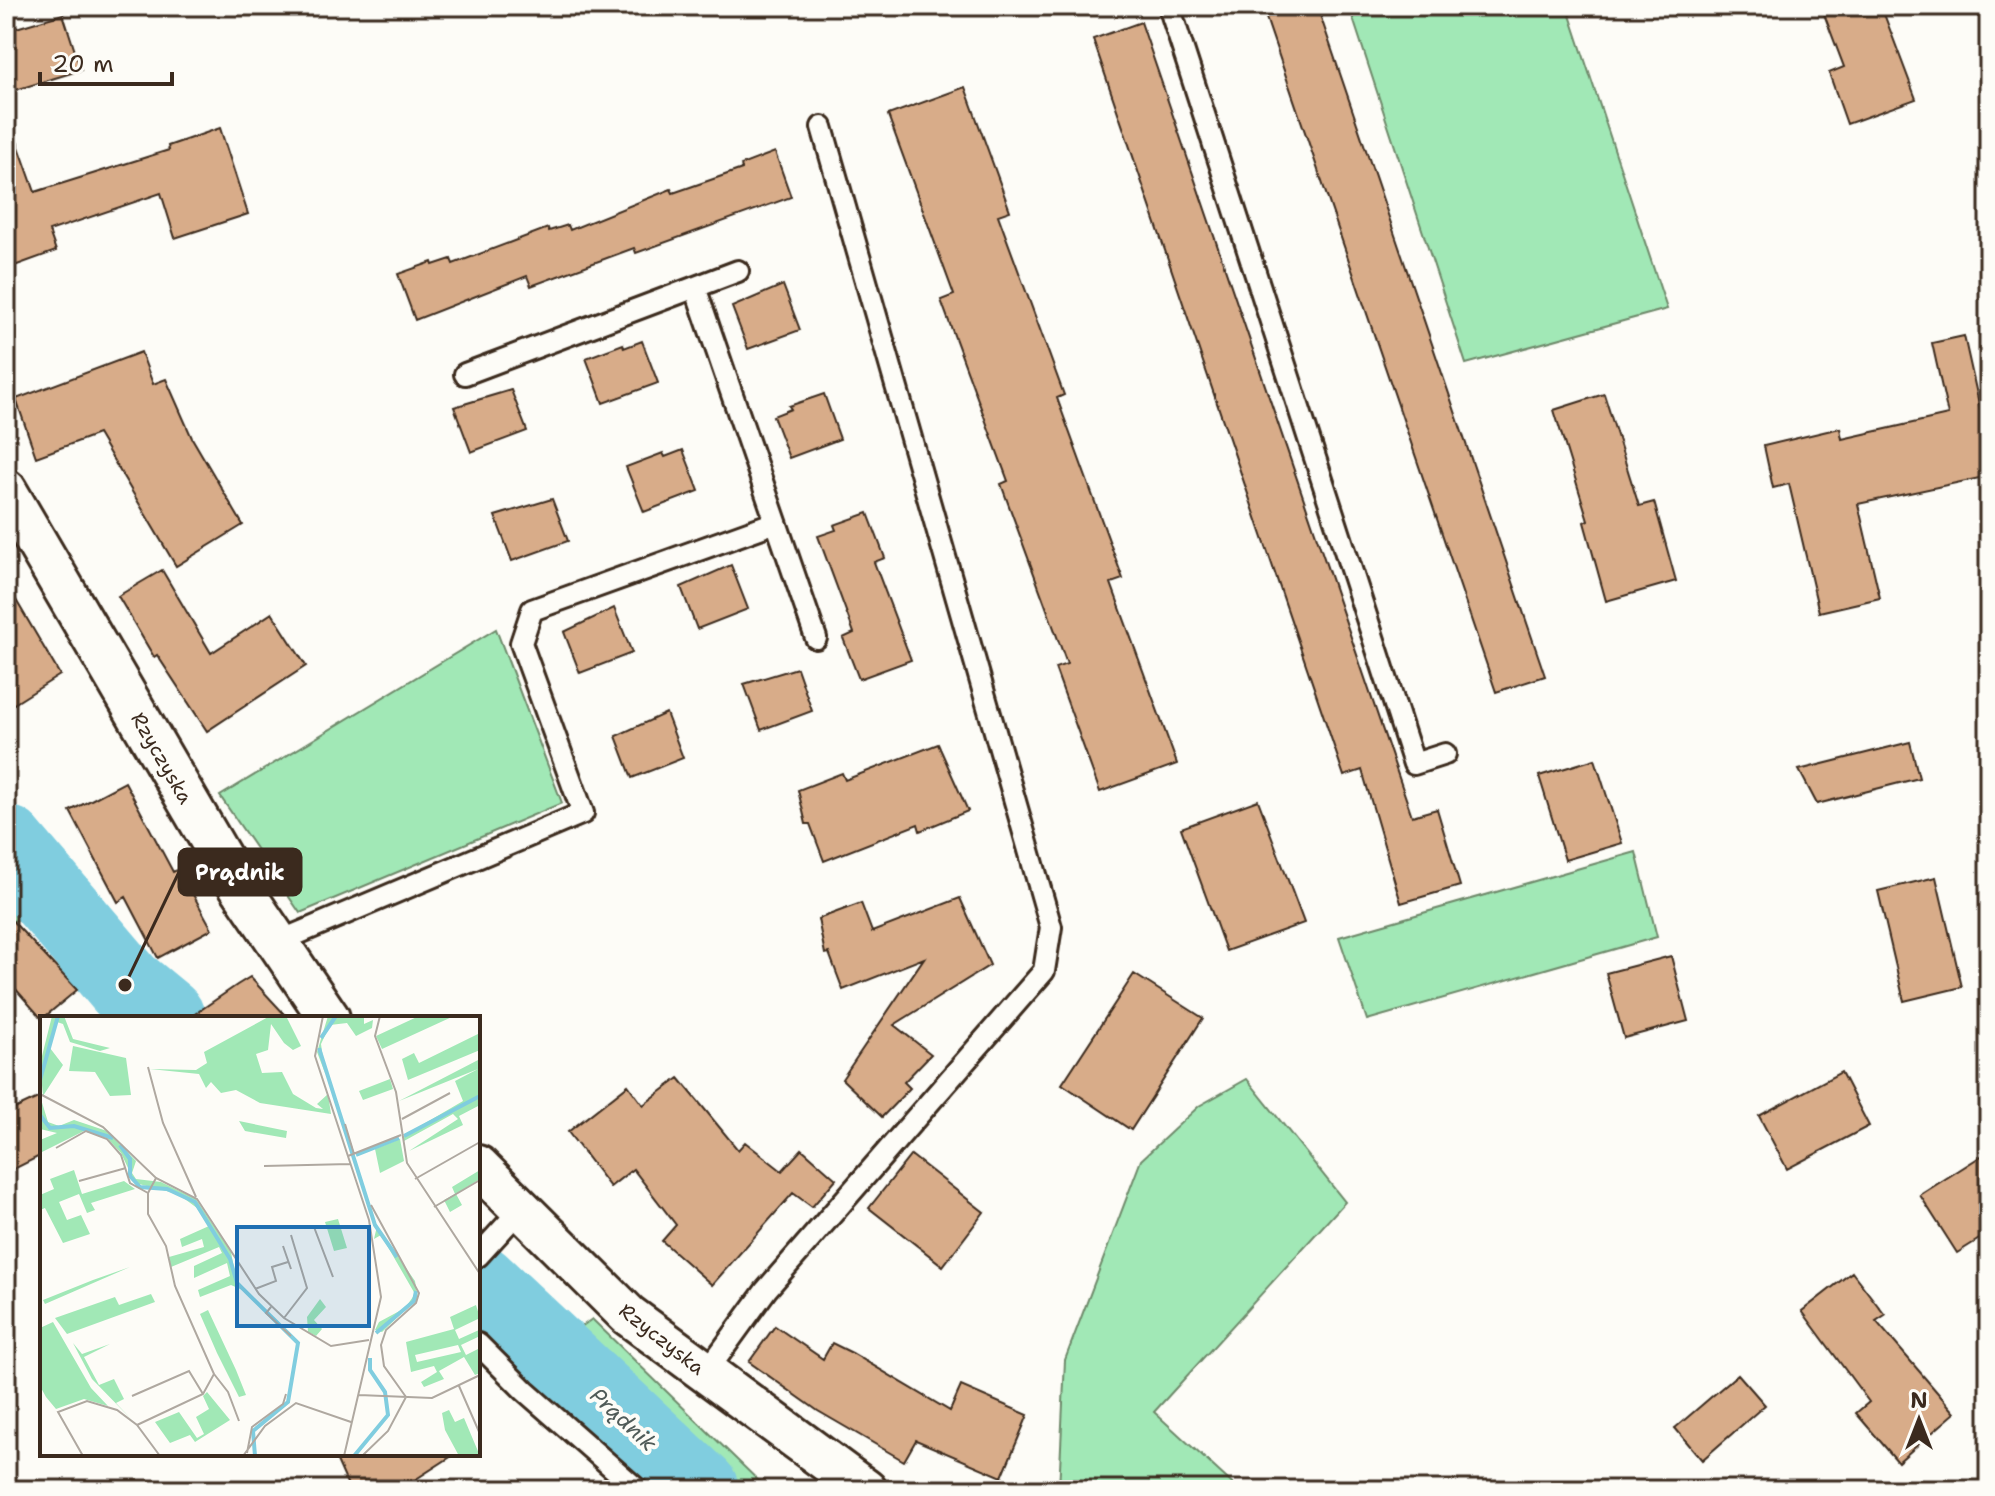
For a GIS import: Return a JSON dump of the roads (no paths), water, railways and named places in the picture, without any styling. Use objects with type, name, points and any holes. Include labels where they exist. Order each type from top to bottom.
[{"type":"street","name":"Rzyczyska","points":[[6,490],[224,863],[328,1016]]},
{"type":"street","name":"Rzyczyska","points":[[480,1168],[628,1315],[866,1490]]},
{"type":"lane","points":[[1169,6],[1414,764],[1445,754]]},
{"type":"lane","points":[[705,1374],[766,1290],[1044,971],[1051,927],[822,127]]},
{"type":"lane","points":[[465,374],[738,271]]},
{"type":"lane","points":[[695,287],[816,638]]},
{"type":"lane","points":[[278,942],[583,813],[521,643],[532,610],[776,522]]},
{"type":"lane","points":[[481,1253],[521,1209]]},
{"type":"lane","points":[[480,1346],[638,1490]]},
{"type":"waterway","name":"Prądnik","points":[[6,845],[125,985],[163,1016]]},
{"type":"waterway","name":"Prądnik","points":[[480,1285],[699,1490]]},
{"type":"place","name":"Prądnik","points":[[125,985]]}]
